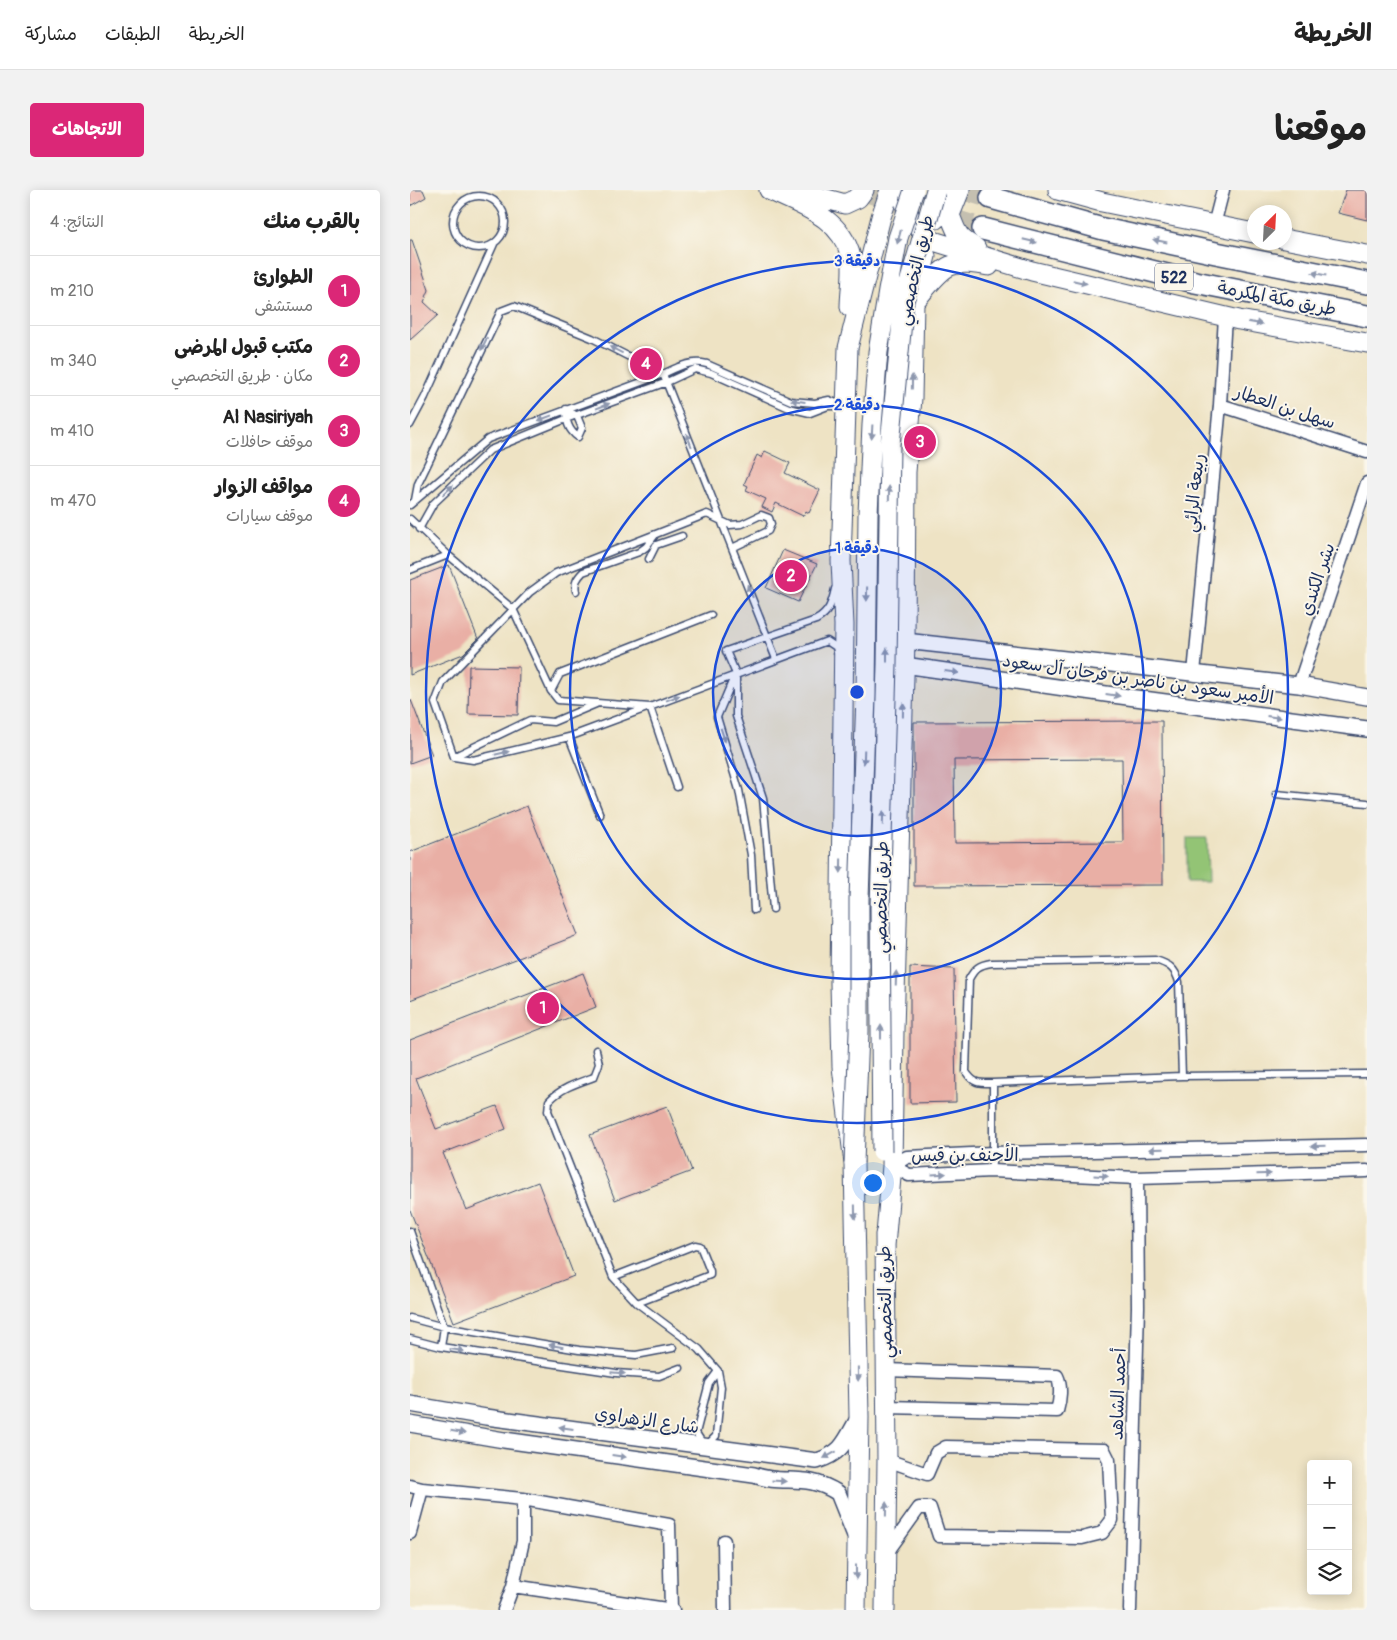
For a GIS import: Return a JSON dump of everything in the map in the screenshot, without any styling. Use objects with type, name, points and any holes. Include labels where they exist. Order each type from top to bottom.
[{"type":"highway","name":"طريق مكة المكرمة","points":[[991,198],[1103,229],[1367,284]]},
{"type":"highway","name":"طريق مكة المكرمة","points":[[983,229],[1195,282],[1367,316]]},
{"type":"main road","points":[[769,190],[822,215],[843,235],[852,259],[845,407],[841,561],[844,625],[840,983],[842,1067],[854,1163]]},
{"type":"main road","points":[[793,190],[845,204],[858,198],[864,190]]},
{"type":"main road","points":[[848,348],[881,217],[890,190]]},
{"type":"main road","points":[[903,190],[903,199],[911,219],[930,240],[1032,271],[1239,320],[1367,343]]},
{"type":"main road","name":"طريق التخصصي","points":[[856,1610],[859,1417],[854,1163],[858,1032],[859,899],[866,695],[868,514],[878,352],[898,238],[914,190]]},
{"type":"main road","name":"طريق التخصصي","points":[[885,1610],[887,1460],[885,1246],[887,1159],[880,908],[887,664],[890,445],[904,301],[936,190]]},
{"type":"main road","points":[[887,1159],[905,641],[906,472],[912,398],[914,303],[930,240],[946,190]]},
{"type":"main road","points":[[960,190],[950,215],[957,235],[965,242],[979,249],[1032,271]]},
{"type":"main road","points":[[1058,190],[1102,202],[1247,232]]},
{"type":"main road","points":[[1292,241],[1367,255]]},
{"type":"main road","points":[[914,303],[932,281],[949,266],[973,263],[1032,271]]},
{"type":"main road","points":[[848,348],[877,285],[895,283],[905,289],[914,303]]},
{"type":"street","points":[[1214,225],[1223,190]]},
{"type":"street","name":"ربيعة الرائي","points":[[1194,673],[1220,405],[1225,316]]},
{"type":"street","name":"سهل بن العطار","points":[[1220,405],[1367,452]]},
{"type":"street","name":"بشر الكندي","points":[[1299,685],[1367,483]]},
{"type":"street","name":"الأمير سعود بن ناصر بن فرحان آل سعود","points":[[905,641],[1299,685],[1367,697]]},
{"type":"street","name":"الأمير سعود بن ناصر بن فرحان آل سعود","points":[[904,665],[1367,729]]},
{"type":"street","name":"الأحنف بن قيس","points":[[887,1159],[993,1153],[1367,1144]]},
{"type":"street","name":"الأحنف بن قيس","points":[[887,1159],[909,1176],[991,1171],[1137,1178],[1367,1171]]},
{"type":"street","name":"أحمد الشاهد","points":[[1130,1610],[1138,1307],[1137,1178]]},
{"type":"street","points":[[886,1370],[1057,1376],[1059,1381],[1059,1403],[1057,1411],[886,1407]]},
{"type":"street","name":"شارع الزهراوي","points":[[410,1404],[486,1417],[817,1461],[831,1456],[840,1450],[859,1417]]},
{"type":"street","points":[[410,1424],[504,1440],[754,1475],[767,1480],[812,1482],[828,1487],[838,1493],[856,1540]]},
{"type":"street","points":[[885,1555],[919,1508],[930,1508],[939,1536],[1082,1538],[1102,1532],[1112,1520],[1109,1460],[1104,1450],[946,1447],[936,1453],[927,1474],[887,1460]]},
{"type":"street","points":[[754,1475],[756,1454]]},
{"type":"street","points":[[410,1533],[416,1487],[524,1499],[669,1525],[672,1610],[646,1608],[513,1586]]},
{"type":"street","points":[[504,1610],[513,1586],[523,1541],[524,1499]]},
{"type":"street","points":[[724,1541],[725,1610]]},
{"type":"lane","points":[[466,190],[469,197]]},
{"type":"lane","points":[[478,195],[495,201],[500,207],[504,214],[504,231],[494,244],[478,249],[462,243],[456,236],[452,227],[452,218],[455,209],[461,202],[469,197],[478,195]]},
{"type":"lane","points":[[410,425],[425,397],[494,244]]},
{"type":"lane","points":[[412,503],[418,484],[501,311],[514,306],[592,338],[663,374],[776,659]]},
{"type":"lane","points":[[412,503],[488,439],[663,374],[690,362],[707,364],[792,401],[815,403],[829,400],[845,407]]},
{"type":"lane","points":[[419,529],[433,504],[490,450],[695,370],[705,370],[789,408],[810,413],[828,406],[845,407]]},
{"type":"lane","points":[[566,409],[577,416],[582,428],[578,437],[571,432],[566,419],[566,409]]},
{"type":"lane","points":[[454,757],[435,703],[443,682],[530,592],[556,572],[707,514],[719,518],[730,525],[742,524],[761,515],[769,518],[771,524],[768,531],[732,548]]},
{"type":"lane","points":[[410,519],[448,555],[513,609],[551,691],[558,700],[650,708]]},
{"type":"lane","points":[[576,591],[577,579],[583,572],[639,552],[646,547],[656,534]]},
{"type":"lane","points":[[649,559],[656,545],[682,536]]},
{"type":"lane","points":[[410,570],[448,555]]},
{"type":"lane","points":[[773,909],[763,798],[736,716],[736,674],[726,651],[816,620],[824,615],[832,602],[841,561]]},
{"type":"lane","points":[[551,691],[560,674],[711,615]]},
{"type":"lane","points":[[454,757],[473,760],[569,737],[827,641],[836,647],[843,678]]},
{"type":"lane","points":[[736,674],[717,717],[739,790],[751,855],[754,910]]},
{"type":"lane","points":[[454,757],[530,720],[552,722],[598,704]]},
{"type":"lane","points":[[650,708],[677,787]]},
{"type":"lane","points":[[569,737],[600,814]]},
{"type":"lane","points":[[1276,794],[1367,803]]},
{"type":"lane","points":[[1182,1076],[1179,982],[1176,971],[1167,964],[1155,960],[991,963],[980,965],[969,979],[966,1072],[971,1079],[978,1083],[1182,1076],[1367,1074]]},
{"type":"lane","points":[[596,1050],[599,1064],[594,1077],[574,1084],[556,1094],[549,1101],[548,1111],[613,1277],[637,1304],[699,1349],[718,1371],[721,1387],[716,1436],[705,1447],[696,1433],[709,1383],[718,1371]]},
{"type":"lane","points":[[991,1171],[993,1153],[993,1082]]},
{"type":"lane","points":[[410,1231],[444,1327],[441,1347]]},
{"type":"lane","points":[[613,1277],[695,1245],[700,1246],[710,1275],[637,1304]]},
{"type":"lane","points":[[410,1318],[444,1327],[579,1350],[636,1355],[674,1348]]},
{"type":"lane","points":[[410,1339],[441,1347],[616,1374],[659,1376],[680,1368]]},
{"type":"green space","points":[[1187,838],[1207,838],[1208,882],[1187,882]]},
{"type":"building","points":[[410,190],[423,190],[426,197],[410,206]]},
{"type":"building","points":[[1346,190],[1367,190],[1367,220],[1338,213]]},
{"type":"building","points":[[410,240],[412,240],[429,290],[424,302],[438,315],[410,340]]},
{"type":"building","points":[[765,451],[790,463],[785,473],[820,490],[809,513],[806,511],[803,516],[776,503],[772,512],[762,507],[766,499],[746,490],[748,486],[744,484],[757,455],[762,458]]},
{"type":"building","points":[[783,550],[817,564],[798,602],[766,588]]},
{"type":"building","points":[[449,565],[478,639],[463,654],[410,675],[410,580]]},
{"type":"building","points":[[469,666],[519,667],[518,715],[468,714]]},
{"type":"building","points":[[410,701],[432,755],[410,763]]},
{"type":"building","points":[[1162,721],[1163,885],[914,886],[914,722]],"holes":[[[1122,759],[1123,842],[955,843],[954,760]]]},
{"type":"building","points":[[527,806],[578,935],[410,1000],[410,852]]},
{"type":"building","points":[[910,967],[954,969],[956,1102],[910,1103]]},
{"type":"building","points":[[583,973],[596,1007],[416,1078],[436,1129],[497,1106],[506,1129],[443,1153],[466,1210],[538,1182],[574,1276],[454,1322],[410,1210],[410,1040]]},
{"type":"building","points":[[667,1106],[692,1171],[615,1200],[590,1135]]},
{"type":"tunnel","points":[[861,190],[983,229]]},
{"type":"tunnel","points":[[964,190],[991,198]]},
{"type":"place","name":"مواقف الزوار","points":[[646,364]]},
{"type":"place","name":"Al Nasiriyah","points":[[920,442]]},
{"type":"place","name":"مكتب قبول المرضى","points":[[791,576]]},
{"type":"place","name":"الطوارئ","points":[[543,1008]]}]
